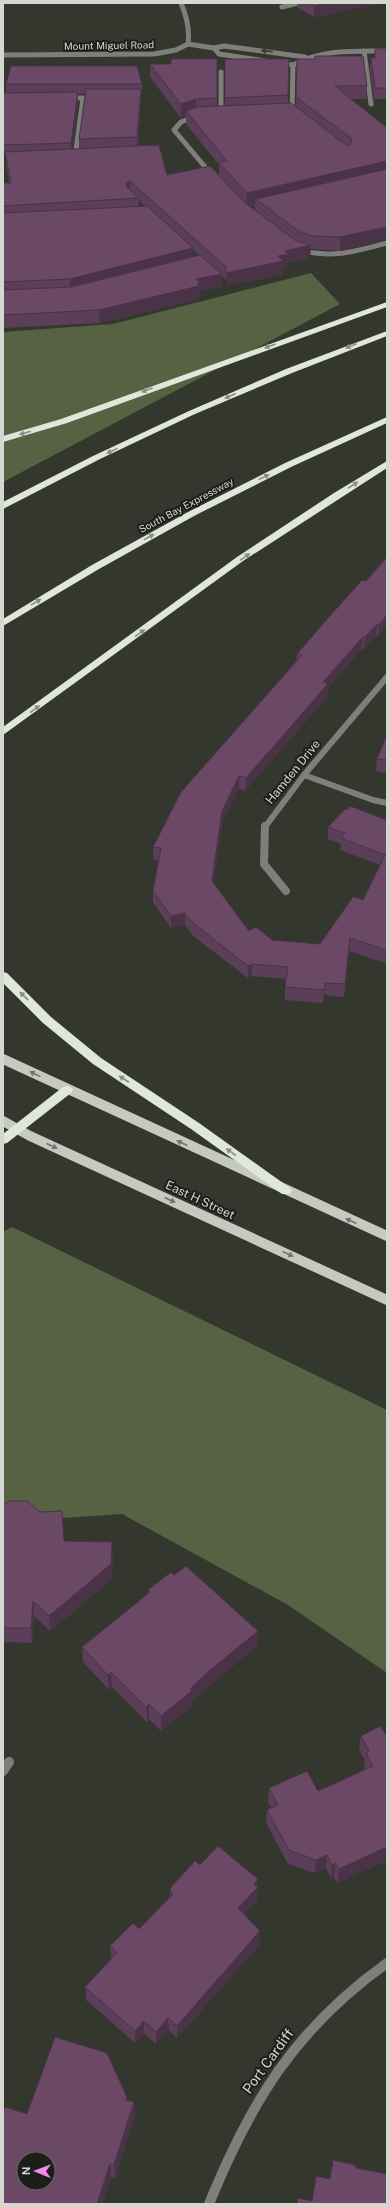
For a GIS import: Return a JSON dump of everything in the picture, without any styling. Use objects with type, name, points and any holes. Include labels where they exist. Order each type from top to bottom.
[{"type":"highway","points":[[3,439],[64,421],[387,304]]},
{"type":"highway","points":[[3,506],[189,414],[308,363],[387,332]]},
{"type":"highway","name":"South Bay Expressway","points":[[3,623],[87,572],[207,506],[267,476],[387,420]]},
{"type":"highway","points":[[3,732],[239,560],[387,464]]},
{"type":"highway","points":[[3,976],[47,1020],[98,1061],[195,1126],[286,1191]]},
{"type":"highway","points":[[3,1140],[67,1090]]},
{"type":"main road","points":[[3,1059],[286,1191],[387,1236]]},
{"type":"main road","name":"East H Street","points":[[3,1121],[17,1129],[387,1300]]},
{"type":"street","points":[[181,3],[187,17],[190,33],[188,44]]},
{"type":"street","points":[[282,6],[298,3]]},
{"type":"street","name":"Mount Miguel Road","points":[[3,56],[154,54],[176,50],[188,44],[214,48],[224,46],[305,57]]},
{"type":"street","name":"Mount Miguel Road","points":[[214,48],[219,54],[293,64]]},
{"type":"street","points":[[292,112],[293,64],[305,57],[335,50],[387,51]]},
{"type":"street","points":[[364,51],[371,104]]},
{"type":"street","points":[[220,115],[221,72]]},
{"type":"street","points":[[67,98],[90,98]]},
{"type":"street","points":[[75,157],[83,98]]},
{"type":"street","points":[[284,112],[292,112],[298,117]]},
{"type":"street","points":[[214,115],[228,115]]},
{"type":"street","points":[[202,116],[181,122],[174,130],[217,181]]},
{"type":"street","points":[[67,158],[83,157]]},
{"type":"street","points":[[292,246],[312,254],[343,255],[387,243]]},
{"type":"street","name":"Hamden Drive","points":[[286,891],[264,864],[265,825],[304,775],[386,678]]},
{"type":"street","points":[[304,775],[373,800],[387,803]]},
{"type":"street","name":"Port Cardiff","points":[[209,2204],[224,2166],[248,2118],[275,2073],[307,2033],[338,2002],[387,1962]]},
{"type":"green space","points":[[311,273],[340,304],[3,482],[3,332],[113,324]]},
{"type":"green space","points":[[12,1227],[387,1410],[387,1673],[288,1605],[122,1514],[3,1522],[3,1232]]},
{"type":"building","points":[[309,3],[331,3],[314,6]]},
{"type":"building","points":[[375,49],[387,49],[387,88],[375,88],[371,58],[375,58]]},
{"type":"building","points":[[315,56],[363,56],[367,86],[335,86],[387,128],[387,161],[247,193],[219,163],[227,161],[186,111],[197,107],[291,103],[346,145],[350,145],[352,142],[351,138],[296,97],[297,59],[315,59]]},
{"type":"building","points":[[171,59],[217,59],[217,98],[196,99],[181,104],[150,64],[171,64]]},
{"type":"building","points":[[225,59],[289,59],[288,95],[225,98]]},
{"type":"building","points":[[11,66],[137,66],[142,84],[6,84]]},
{"type":"building","points":[[86,89],[141,89],[137,137],[79,139]]},
{"type":"building","points":[[78,92],[71,143],[4,145],[3,93]]},
{"type":"building","points":[[159,145],[167,175],[210,166],[244,202],[296,241],[311,245],[285,251],[288,254],[278,256],[284,261],[226,273],[226,267],[130,181],[127,182],[126,186],[139,198],[3,206],[3,183],[11,183],[5,152]]},
{"type":"building","points":[[387,169],[387,227],[340,237],[313,236],[300,232],[256,199]]},
{"type":"building","points":[[147,206],[193,248],[70,279],[3,282],[3,213]]},
{"type":"building","points":[[200,255],[222,274],[196,279],[200,283],[197,284],[199,286],[99,310],[3,315],[3,290],[71,287]]},
{"type":"building","points":[[387,557],[387,615],[379,625],[377,624],[365,637],[363,637],[323,682],[328,684],[246,778],[239,776],[222,811],[212,881],[249,931],[256,927],[272,940],[320,944],[355,894],[354,897],[363,900],[385,855],[341,838],[345,833],[328,827],[345,809],[347,810],[350,806],[387,820],[387,949],[386,950],[350,938],[345,984],[325,983],[324,990],[285,987],[288,967],[252,964],[248,966],[193,923],[185,913],[171,916],[153,891],[161,848],[153,847],[181,792],[302,655],[297,654],[322,625],[362,580],[366,581]]},
{"type":"building","points":[[387,735],[387,760],[377,759]]},
{"type":"building","points":[[9,1501],[27,1501],[40,1512],[62,1511],[64,1541],[112,1542],[111,1564],[49,1616],[33,1601],[31,1628],[3,1628],[3,1506]]},
{"type":"building","points":[[186,1566],[258,1631],[208,1672],[190,1689],[192,1691],[161,1716],[149,1704],[146,1707],[111,1672],[108,1675],[82,1647],[150,1592],[148,1590],[171,1572],[174,1575]]},
{"type":"building","points":[[380,1726],[387,1736],[387,1847],[339,1869],[335,1863],[332,1865],[327,1855],[316,1860],[289,1850],[267,1810],[278,1805],[269,1788],[307,1771],[318,1791],[373,1766],[366,1753],[369,1751],[361,1736]]},
{"type":"building","points":[[218,1846],[258,1879],[254,1884],[258,1887],[238,1908],[260,1931],[177,2026],[168,2018],[156,2032],[144,2021],[135,2031],[85,1987],[117,1953],[110,1946],[133,1923],[139,1929],[173,1894],[170,1891],[171,1887],[195,1861],[200,1865]]},
{"type":"building","points":[[55,2037],[107,2053],[127,2097],[126,2100],[134,2102],[114,2165],[110,2164],[97,2204],[3,2204],[3,2113],[5,2107],[27,2114]]},
{"type":"building","points":[[333,2160],[356,2165],[356,2168],[387,2174],[387,2204],[297,2204],[298,2198],[312,2201],[316,2176],[330,2179]]}]
